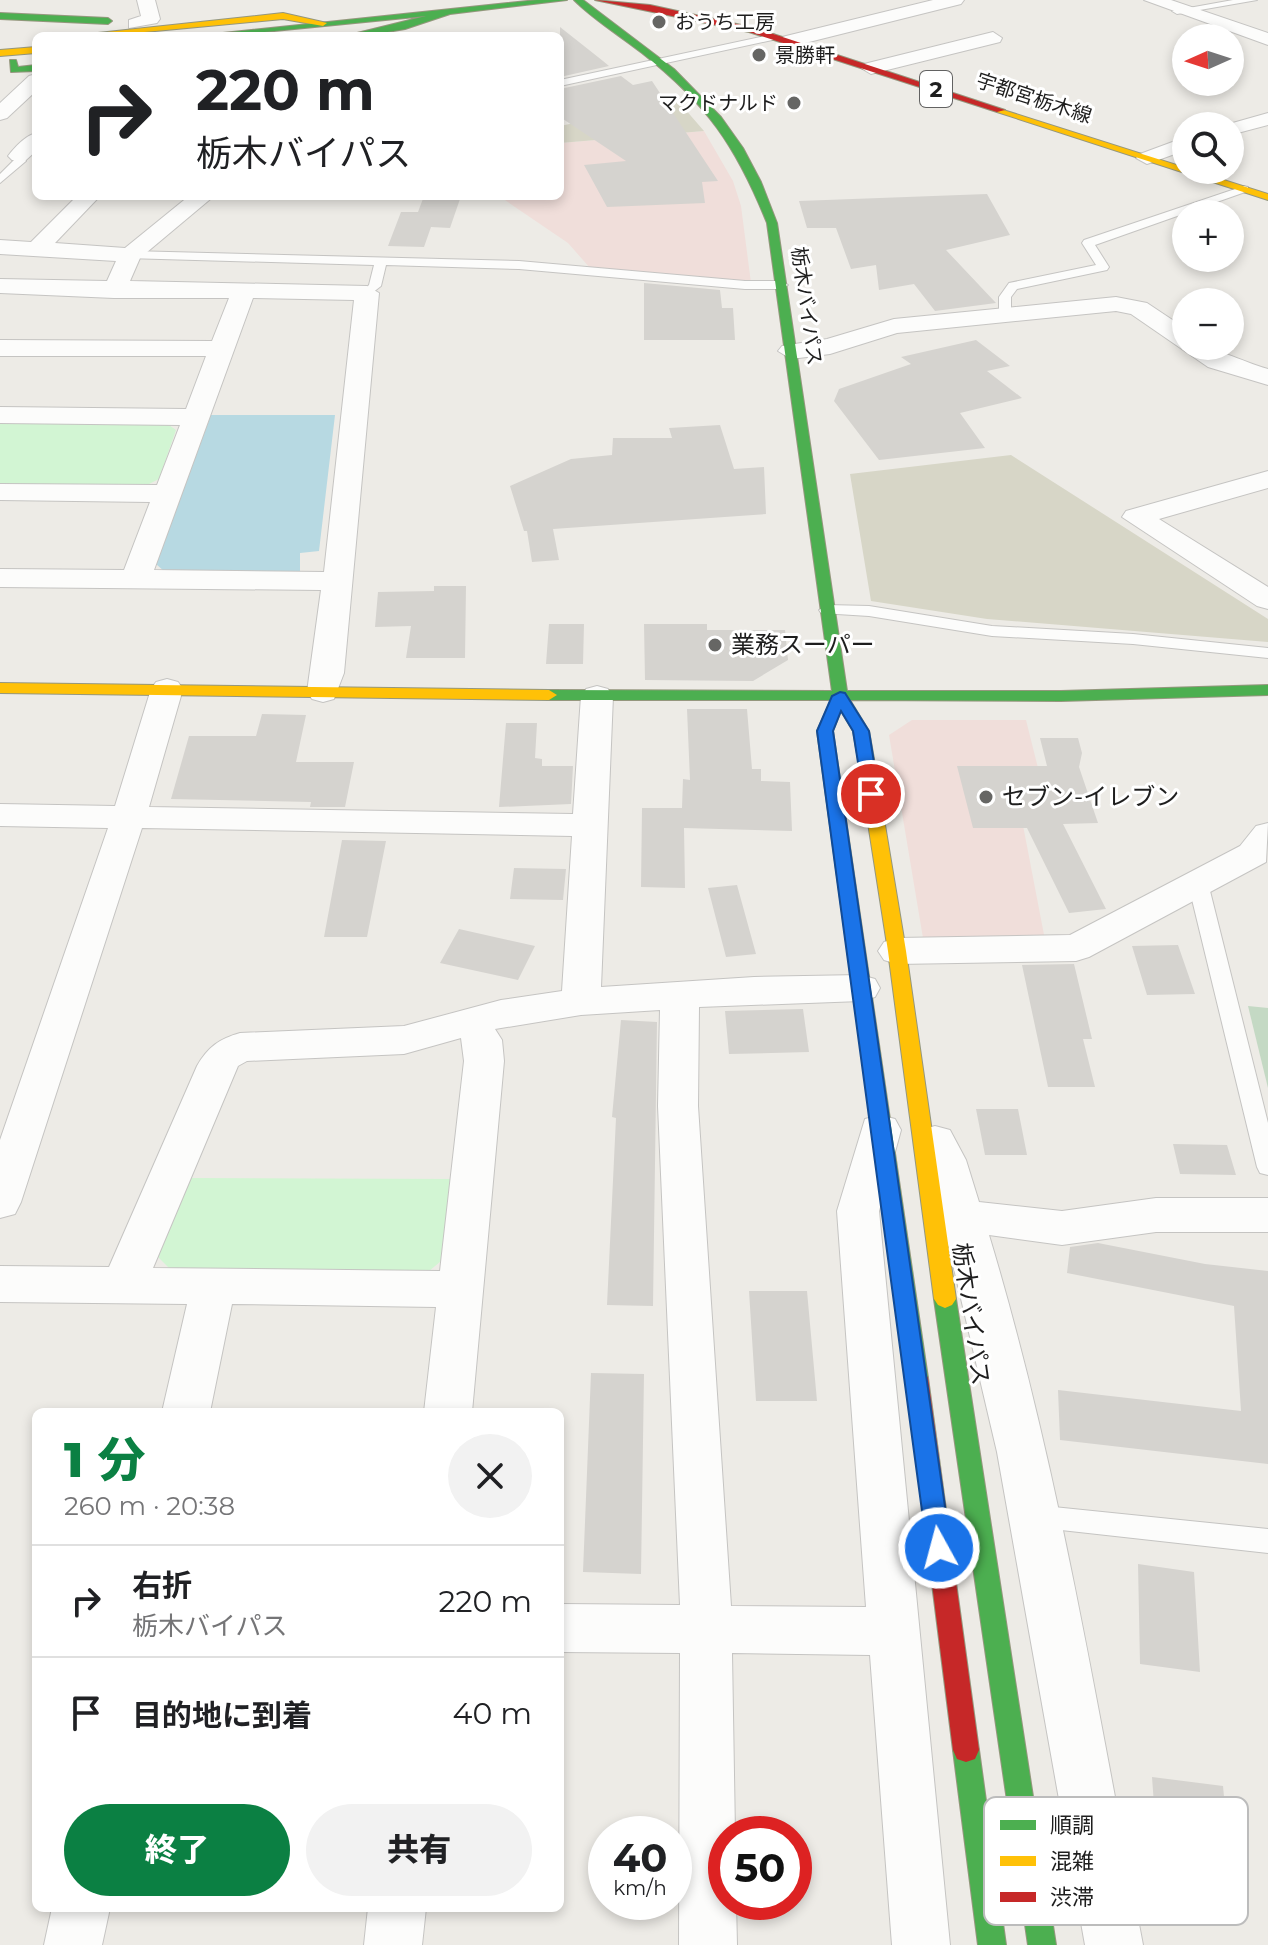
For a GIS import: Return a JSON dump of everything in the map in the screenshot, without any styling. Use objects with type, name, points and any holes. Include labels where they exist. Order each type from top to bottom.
[{"type":"main road","points":[[239,32],[563,0]]},
{"type":"main road","name":"栃木バイパス","points":[[578,0],[661,60],[711,106],[746,156],[762,187],[772,223],[840,696],[861,731],[897,951],[899,1117],[984,1874]]},
{"type":"main road","name":"宇都宮栃木線","points":[[599,0],[663,7],[782,39],[1268,197]]},
{"type":"main road","points":[[371,32],[405,26],[453,10]]},
{"type":"main road","points":[[0,16],[138,26]]},
{"type":"main road","points":[[100,32],[138,26],[296,16],[323,23]]},
{"type":"main road","points":[[259,30],[267,32]]},
{"type":"main road","points":[[7,56],[32,41]]},
{"type":"main road","points":[[7,56],[32,51]]},
{"type":"main road","points":[[7,56],[32,66]]},
{"type":"main road","points":[[0,688],[597,696],[1061,696],[1268,690]]},
{"type":"main road","name":"栃木バイパス","points":[[840,696],[825,731],[861,988],[899,1117],[1016,1797]]},
{"type":"main road","name":"栃木バイパス","points":[[990,1925],[992,1945]]},
{"type":"main road","name":"栃木バイパス","points":[[1039,1925],[1042,1945]]},
{"type":"street","points":[[138,26],[151,19],[146,0]]},
{"type":"street","points":[[782,39],[955,0]]},
{"type":"street","points":[[1153,0],[1177,11],[1268,39]]},
{"type":"street","points":[[1246,1],[1268,16]]},
{"type":"street","points":[[871,68],[993,38]]},
{"type":"street","points":[[4,110],[32,84]]},
{"type":"street","points":[[4,110],[32,108]]},
{"type":"street","points":[[1244,125],[1268,119]]},
{"type":"street","points":[[19,156],[32,143]]},
{"type":"street","points":[[1147,158],[1172,148]]},
{"type":"street","points":[[37,249],[85,200]]},
{"type":"street","points":[[114,291],[130,255],[198,200]]},
{"type":"street","points":[[0,247],[130,255]]},
{"type":"street","points":[[0,286],[114,291],[367,293],[323,692]]},
{"type":"street","points":[[136,579],[243,292]]},
{"type":"street","points":[[791,351],[830,346],[894,326],[1116,304],[1138,308],[1172,331]]},
{"type":"street","points":[[0,348],[220,349]]},
{"type":"street","points":[[1214,360],[1268,377]]},
{"type":"street","points":[[0,415],[194,417]]},
{"type":"street","points":[[1268,479],[1136,517],[1268,600]]},
{"type":"street","points":[[0,492],[166,494]]},
{"type":"street","points":[[0,578],[337,581]]},
{"type":"street","points":[[0,1202],[129,816],[167,689]]},
{"type":"street","points":[[581,1002],[597,696]]},
{"type":"street","points":[[0,815],[589,825]]},
{"type":"street","points":[[897,951],[1076,948],[1253,854],[1268,834]]},
{"type":"street","points":[[124,1285],[224,1056],[240,1047],[404,1040],[472,1022],[581,1002],[680,994],[861,988]]},
{"type":"street","points":[[680,994],[678,1106],[705,1629],[708,1945]]},
{"type":"street","points":[[448,1408],[484,1061],[482,1040],[472,1022]]},
{"type":"street","points":[[921,1945],[858,1211],[899,1117],[945,1160],[964,1219],[991,1320],[1034,1516],[1086,1797]]},
{"type":"street","points":[[964,1219],[998,1218],[1062,1228],[1156,1215],[1268,1215]]},
{"type":"street","points":[[0,1284],[460,1289]]},
{"type":"street","points":[[187,1408],[213,1287]]},
{"type":"street","points":[[564,1628],[893,1631]]},
{"type":"street","points":[[73,1945],[80,1912]]},
{"type":"street","points":[[393,1945],[397,1912]]},
{"type":"street","points":[[1110,1925],[1114,1945]]},
{"type":"lane","points":[[1177,11],[1246,1]]},
{"type":"lane","points":[[564,82],[661,60],[782,39]]},
{"type":"lane","points":[[0,180],[20,161],[19,156]]},
{"type":"lane","points":[[1005,316],[1005,297],[1013,286],[1103,267],[1088,243],[1244,189]]},
{"type":"lane","points":[[130,255],[380,264],[519,265],[782,285]]},
{"type":"lane","points":[[367,293],[375,286],[380,264]]},
{"type":"lane","points":[[827,610],[869,611],[971,629],[1133,639],[1268,653]]},
{"type":"lane","points":[[1198,883],[1268,1167]]},
{"type":"lane","points":[[1034,1516],[1268,1541]]},
{"type":"shaded area","points":[[678,101],[704,131],[564,143],[564,125]]},
{"type":"shaded area","points":[[704,131],[733,181],[741,206],[751,283],[590,268],[568,243],[505,200],[564,200],[564,143]]},
{"type":"shaded area","points":[[1011,455],[1268,619],[1268,642],[987,619],[871,601],[850,474]]},
{"type":"shaded area","points":[[912,720],[1026,720],[1038,768],[1012,768],[1045,940],[924,944],[889,735]]},
{"type":"green space","points":[[0,421],[166,423],[176,430],[159,479],[143,487],[0,486]]},
{"type":"green space","points":[[1248,1006],[1268,1008],[1268,1088]]},
{"type":"green space","points":[[190,1178],[456,1179],[446,1257],[423,1276],[172,1271],[156,1255]]},
{"type":"water","points":[[211,415],[335,415],[319,551],[300,553],[300,571],[165,572],[156,564]]},
{"type":"building","points":[[560,27],[609,66],[564,76],[564,32],[560,32]]},
{"type":"building","points":[[621,76],[633,85],[652,81],[718,181],[702,182],[705,203],[607,207],[584,165],[626,161],[564,120],[564,88]]},
{"type":"building","points":[[987,194],[1010,235],[946,250],[996,303],[935,311],[914,284],[879,290],[876,265],[851,269],[836,228],[807,228],[799,201]]},
{"type":"building","points":[[422,200],[460,200],[450,228],[431,227],[424,247],[388,246],[401,212],[418,212]]},
{"type":"building","points":[[644,283],[720,290],[722,308],[733,308],[735,340],[644,340]]},
{"type":"building","points":[[976,340],[1010,366],[987,371],[1022,398],[960,413],[985,448],[879,460],[834,401],[839,389],[911,364],[901,357]]},
{"type":"building","points":[[720,425],[734,469],[764,467],[766,514],[553,529],[559,560],[532,562],[527,531],[524,531],[510,486],[571,459],[612,455],[613,438],[672,438],[669,428]]},
{"type":"building","points":[[434,586],[466,586],[465,658],[406,658],[411,626],[375,627],[378,592],[434,591]]},
{"type":"building","points":[[549,624],[584,624],[583,664],[546,664]]},
{"type":"building","name":"業務スーパー","points":[[644,624],[707,624],[707,630],[785,630],[788,660],[753,681],[645,680]]},
{"type":"building","points":[[687,709],[747,709],[752,769],[761,769],[761,781],[790,782],[792,831],[684,828],[685,888],[641,887],[642,808],[682,808],[683,779],[690,780]]},
{"type":"building","points":[[262,714],[306,715],[296,762],[354,762],[345,807],[310,807],[311,802],[171,799],[189,736],[256,736]]},
{"type":"building","points":[[506,723],[537,723],[535,758],[542,759],[542,766],[573,766],[571,804],[499,807]]},
{"type":"building","points":[[1040,738],[1078,738],[1082,753],[1079,767],[1098,823],[1063,824],[1106,909],[1069,913],[1027,828],[973,828],[957,766],[1047,766]]},
{"type":"building","points":[[342,840],[386,841],[367,937],[324,937]]},
{"type":"building","points":[[514,868],[566,869],[563,900],[510,899]]},
{"type":"building","points":[[737,885],[756,954],[726,957],[708,888]]},
{"type":"building","points":[[459,929],[535,946],[518,980],[440,963]]},
{"type":"building","points":[[1178,945],[1195,994],[1147,995],[1132,946]]},
{"type":"building","points":[[1074,964],[1092,1039],[1083,1039],[1095,1087],[1048,1087],[1022,965]]},
{"type":"building","points":[[803,1009],[809,1052],[729,1054],[725,1011]]},
{"type":"building","points":[[621,1020],[657,1022],[653,1306],[607,1305],[616,1118],[612,1117]]},
{"type":"building","points":[[976,1109],[1018,1109],[1027,1155],[985,1155]]},
{"type":"building","points":[[1173,1144],[1227,1145],[1236,1175],[1180,1174]]},
{"type":"building","points":[[1098,1243],[1205,1264],[1268,1271],[1268,1464],[1060,1440],[1058,1390],[1241,1411],[1234,1306],[1067,1273],[1070,1247]]},
{"type":"building","points":[[749,1291],[807,1291],[817,1401],[756,1401]]},
{"type":"building","points":[[591,1373],[644,1374],[641,1574],[583,1572]]},
{"type":"building","points":[[1138,1564],[1194,1572],[1200,1672],[1140,1664]]},
{"type":"building","points":[[1152,1777],[1223,1786],[1224,1797],[1153,1797]]},
{"type":"traffic: fast","points":[[239,32],[563,0]]},
{"type":"traffic: fast","points":[[578,0],[670,71],[718,119],[756,182],[772,223],[840,696],[861,731],[866,759]]},
{"type":"traffic: fast","points":[[371,32],[405,26],[453,10]]},
{"type":"traffic: fast","points":[[0,16],[108,21]]},
{"type":"traffic: fast","points":[[13,62],[14,70],[32,68]]},
{"type":"traffic: fast","points":[[549,695],[1061,696],[1268,690]]},
{"type":"traffic: fast","points":[[840,696],[825,731],[917,1378]]},
{"type":"traffic: fast","points":[[945,1299],[1020,1797]]},
{"type":"traffic: fast","points":[[966,1750],[984,1885]]},
{"type":"traffic: fast","points":[[989,1925],[992,1945]]},
{"type":"traffic: fast","points":[[1039,1925],[1042,1945]]},
{"type":"traffic: slow","points":[[116,32],[283,16],[323,23]]},
{"type":"traffic: slow","points":[[0,53],[32,50]]},
{"type":"traffic: slow","points":[[1000,110],[1268,197]]},
{"type":"traffic: slow","points":[[0,688],[549,695]]},
{"type":"traffic: slow","points":[[866,759],[897,951],[945,1299]]},
{"type":"traffic: jam","points":[[599,0],[650,7],[752,30],[1000,110]]},
{"type":"traffic: jam","points":[[917,1378],[966,1750]]},
{"type":"place","name":"おうち工房","points":[[659,22]]},
{"type":"place","name":"景勝軒","points":[[759,55]]},
{"type":"place","name":"マクドナルド","points":[[794,103]]},
{"type":"place","name":"業務スーパー","points":[[715,645]]},
{"type":"place","name":"セブン-イレブン","points":[[986,797]]},
{"type":"route","points":[[871,794],[861,731],[840,696],[825,731],[939,1548]]}]
